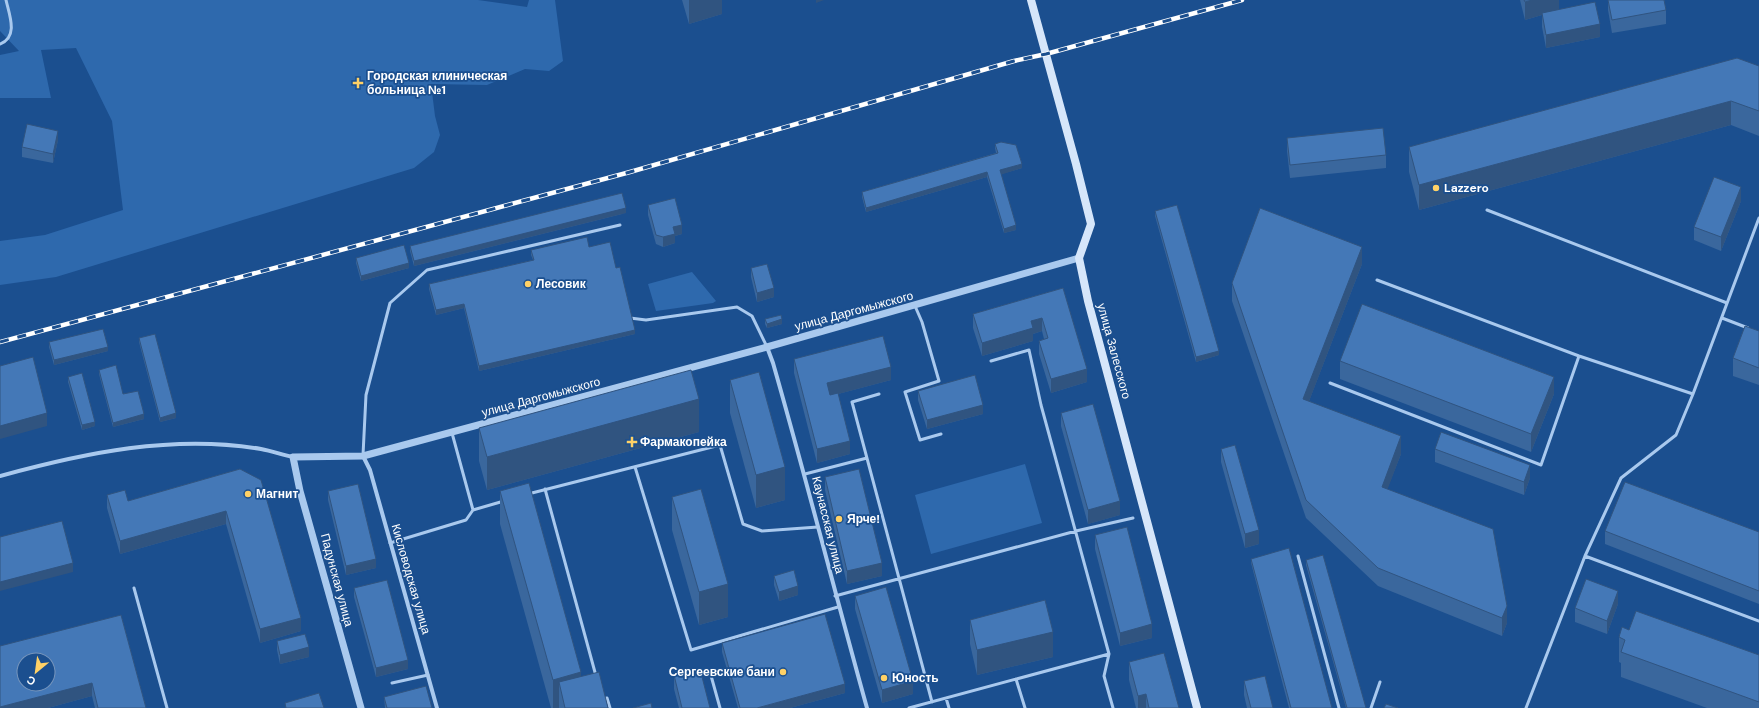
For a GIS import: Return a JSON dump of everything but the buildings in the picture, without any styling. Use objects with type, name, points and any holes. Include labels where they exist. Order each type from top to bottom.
[{"type":"main road","points":[[1031,0],[1091,224],[1079,258]]},
{"type":"main road","name":"улица Залесского","points":[[1079,258],[1088,301],[1197,708]]},
{"type":"street","name":"улица Даргомыжского","points":[[0,476],[56,461],[117,450],[162,445],[226,444],[262,449],[293,457],[363,456],[767,347],[1079,258]]},
{"type":"street","name":"Каунасская улица","points":[[767,347],[805,474],[835,596],[866,708]]},
{"type":"street","name":"Кисловодская улица","points":[[363,456],[370,470],[437,708]]},
{"type":"street","name":"Падунская улица","points":[[293,457],[300,490],[361,708]]},
{"type":"lane","points":[[0,44],[8,39],[13,26],[6,0]]},
{"type":"lane","points":[[1487,210],[1727,303]]},
{"type":"lane","points":[[1526,708],[1585,556],[1621,478],[1676,434],[1693,394],[1759,218]]},
{"type":"lane","points":[[363,456],[366,395],[390,303],[427,270],[620,225]]},
{"type":"lane","points":[[1378,280],[1579,356],[1693,394]]},
{"type":"lane","points":[[914,306],[922,322],[939,381],[905,392],[920,440],[941,434]]},
{"type":"lane","points":[[623,316],[646,320],[737,307],[752,316],[767,347]]},
{"type":"lane","points":[[1722,318],[1752,329]]},
{"type":"lane","points":[[991,361],[1029,350],[1041,404],[1109,654],[1104,676],[1112,708]]},
{"type":"lane","points":[[1330,383],[1542,465],[1579,356]]},
{"type":"lane","points":[[879,394],[852,402],[932,702]]},
{"type":"lane","points":[[452,433],[473,510]]},
{"type":"lane","points":[[523,496],[545,489],[720,445],[743,524],[762,531],[818,527]]},
{"type":"lane","points":[[805,474],[867,458]]},
{"type":"lane","points":[[635,467],[690,650],[838,607]]},
{"type":"lane","points":[[545,489],[598,682]]},
{"type":"lane","points":[[390,543],[466,520],[473,510],[509,500]]},
{"type":"lane","points":[[835,596],[1076,531],[1133,518]]},
{"type":"lane","points":[[1298,556],[1339,708]]},
{"type":"lane","points":[[1585,556],[1759,621]]},
{"type":"lane","points":[[134,588],[167,708]]},
{"type":"lane","points":[[909,708],[1109,654]]},
{"type":"lane","points":[[710,672],[720,708]]},
{"type":"lane","points":[[392,683],[428,675]]},
{"type":"lane","points":[[1016,679],[1025,708]]},
{"type":"lane","points":[[1371,708],[1380,682]]},
{"type":"lane","points":[[600,700],[607,698],[610,708]]},
{"type":"lane","points":[[946,698],[949,708]]},
{"type":"shaded area","name":"Городская клиническая больница №1","points":[[0,0],[478,0],[527,7],[529,0],[555,0],[563,61],[549,71],[525,69],[487,85],[431,84],[435,116],[440,135],[434,152],[414,168],[56,277],[0,285],[0,241],[45,235],[123,210],[112,121],[76,48],[41,50],[51,98],[0,98],[0,55],[19,51],[0,31]]},
{"type":"shaded area","points":[[692,272],[716,301],[713,303],[656,311],[648,284]]},
{"type":"shaded area","points":[[1025,464],[1042,523],[931,554],[915,495]]},
{"type":"railway","points":[[0,342],[630,172],[1014,61],[1046,54],[1242,0]]},
{"type":"place","name":"Городская клиническая больница №1","points":[[358,83]]},
{"type":"place","name":"Lazzero","points":[[1436,188]]},
{"type":"place","name":"Лесовик","points":[[528,284]]},
{"type":"place","name":"Фармакопейка","points":[[632,442]]},
{"type":"place","name":"Магнит","points":[[248,494]]},
{"type":"place","name":"Ярче!","points":[[839,519]]},
{"type":"place","name":"Сергеевские бани","points":[[783,672]]},
{"type":"place","name":"Юность","points":[[884,678]]}]
